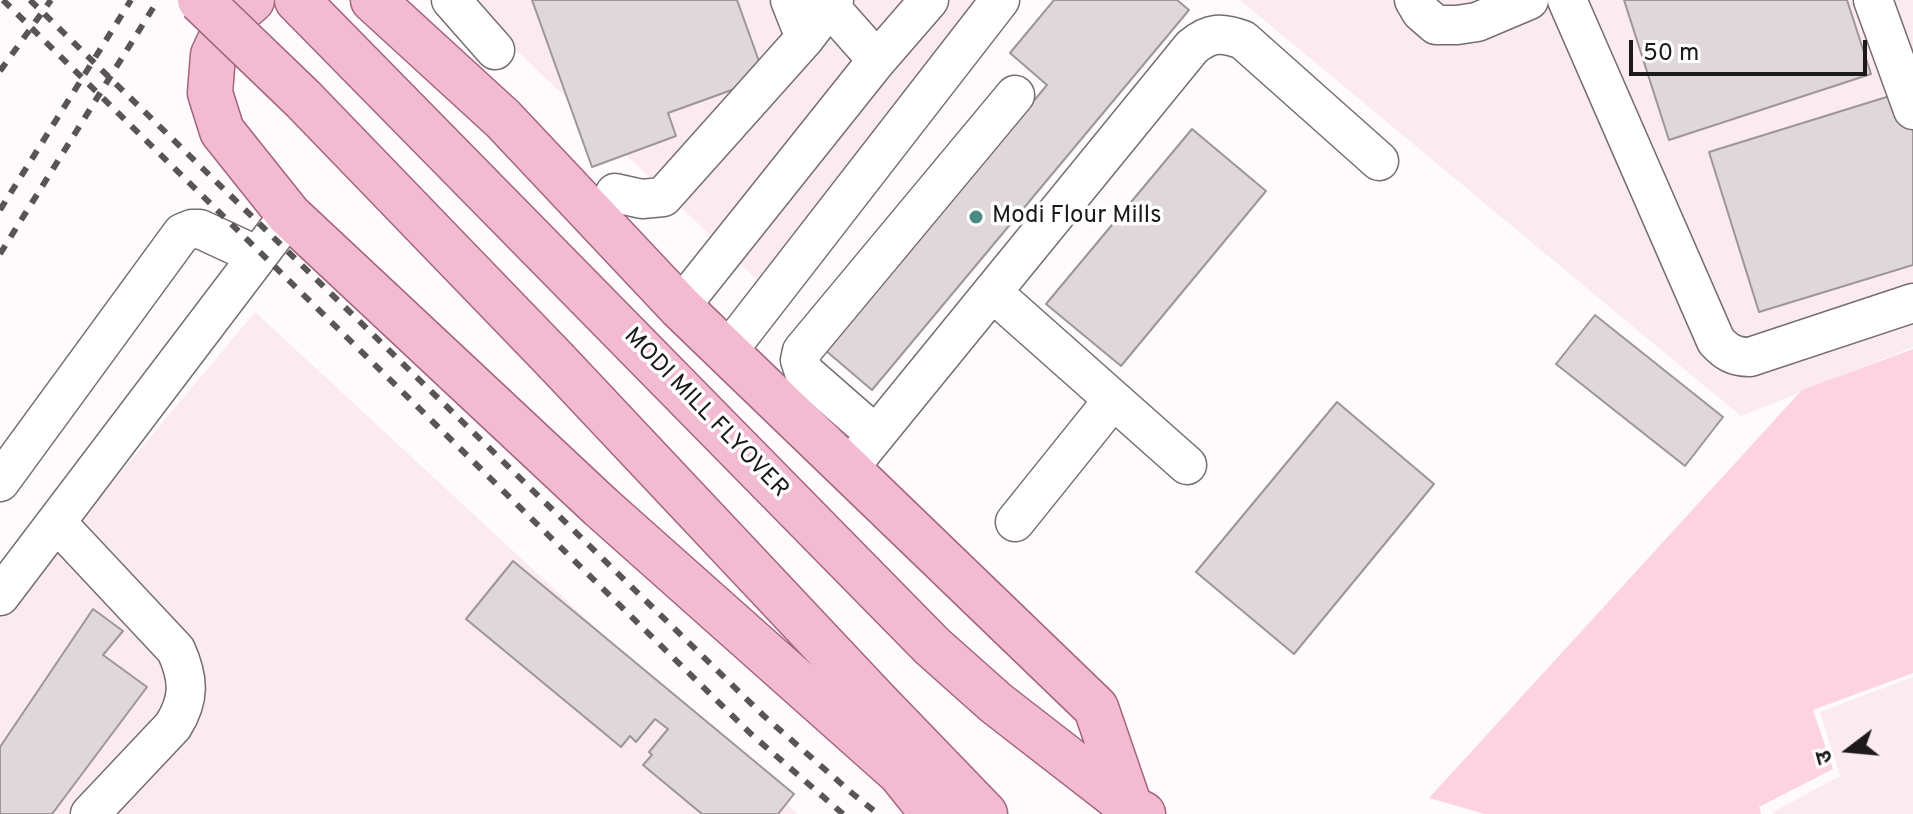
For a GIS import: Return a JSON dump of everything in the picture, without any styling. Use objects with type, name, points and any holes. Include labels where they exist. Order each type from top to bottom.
[{"type":"main road","points":[[200,0],[303,99],[557,362],[985,814]]},
{"type":"main road","points":[[252,0],[230,19],[213,55],[210,93],[222,131],[289,215],[601,507],[900,773],[933,814]]},
{"type":"main road","name":"MODI MILL FLYOVER","points":[[297,0],[932,646],[996,703],[1137,811]]},
{"type":"main road","points":[[373,0],[503,119],[680,307],[1096,708],[1137,811]]},
{"type":"street","points":[[451,0],[495,50]]},
{"type":"street","points":[[790,0],[805,38]]},
{"type":"street","points":[[680,307],[877,60],[929,0]]},
{"type":"street","points":[[727,352],[1000,0]]},
{"type":"street","points":[[1414,0],[1421,12],[1436,25],[1457,25],[1477,22],[1529,0]]},
{"type":"street","points":[[1567,0],[1716,341],[1724,349],[1732,355],[1750,357],[1913,303]]},
{"type":"street","points":[[1873,0],[1913,110]]},
{"type":"street","points":[[615,193],[642,199],[663,197],[805,38],[832,3],[877,60]]},
{"type":"street","points":[[848,469],[1202,38],[1228,34],[1243,40],[1379,161]]},
{"type":"street","points":[[876,435],[804,372],[800,360],[802,351],[1015,95]]},
{"type":"street","points":[[0,596],[289,215]]},
{"type":"street","points":[[0,482],[182,233],[200,229],[258,256]]},
{"type":"street","points":[[992,292],[1187,465]]},
{"type":"street","points":[[1015,522],[1113,400]]},
{"type":"street","points":[[56,522],[176,650],[186,677],[182,711],[173,726],[90,814]]},
{"type":"shaded area","points":[[464,0],[1017,0],[776,298]]},
{"type":"shaded area","points":[[1240,0],[1913,0],[1913,347],[1741,416]]},
{"type":"shaded area","points":[[255,312],[797,814],[0,814],[0,617]]},
{"type":"shaded area","points":[[1913,349],[1913,673],[1813,710],[1833,769],[1759,807],[1761,814],[1485,814],[1429,798],[1802,390]]},
{"type":"shaded area","points":[[1913,677],[1913,814],[1774,814],[1840,776],[1820,712]]},
{"type":"building","points":[[532,0],[737,0],[765,78],[668,113],[676,136],[592,167]]},
{"type":"building","name":"Modi Flour Mills","points":[[1054,0],[1177,0],[1189,10],[872,390],[825,350],[1047,85],[1010,53]]},
{"type":"building","points":[[1624,0],[1847,0],[1871,74],[1669,140]]},
{"type":"building","points":[[1906,91],[1913,114],[1913,265],[1759,312],[1709,152]]},
{"type":"building","points":[[1192,129],[1266,191],[1121,366],[1046,304]]},
{"type":"building","points":[[1595,315],[1723,417],[1685,466],[1556,364]]},
{"type":"building","points":[[1337,402],[1434,484],[1294,654],[1196,572]]},
{"type":"building","points":[[513,561],[794,794],[778,814],[702,814],[643,765],[652,755],[649,752],[668,729],[655,719],[636,742],[630,736],[621,747],[466,619]]},
{"type":"building","points":[[93,609],[123,631],[103,655],[147,687],[52,814],[0,814],[0,747]]},
{"type":"railway","points":[[3,0],[751,734],[843,814]]},
{"type":"railway","points":[[30,0],[764,716],[878,814]]},
{"type":"railway","points":[[0,71],[51,0]]},
{"type":"railway","points":[[0,210],[131,0]]},
{"type":"railway","points":[[0,254],[158,0]]},
{"type":"place","name":"Modi Flour Mills","points":[[976,217]]}]
